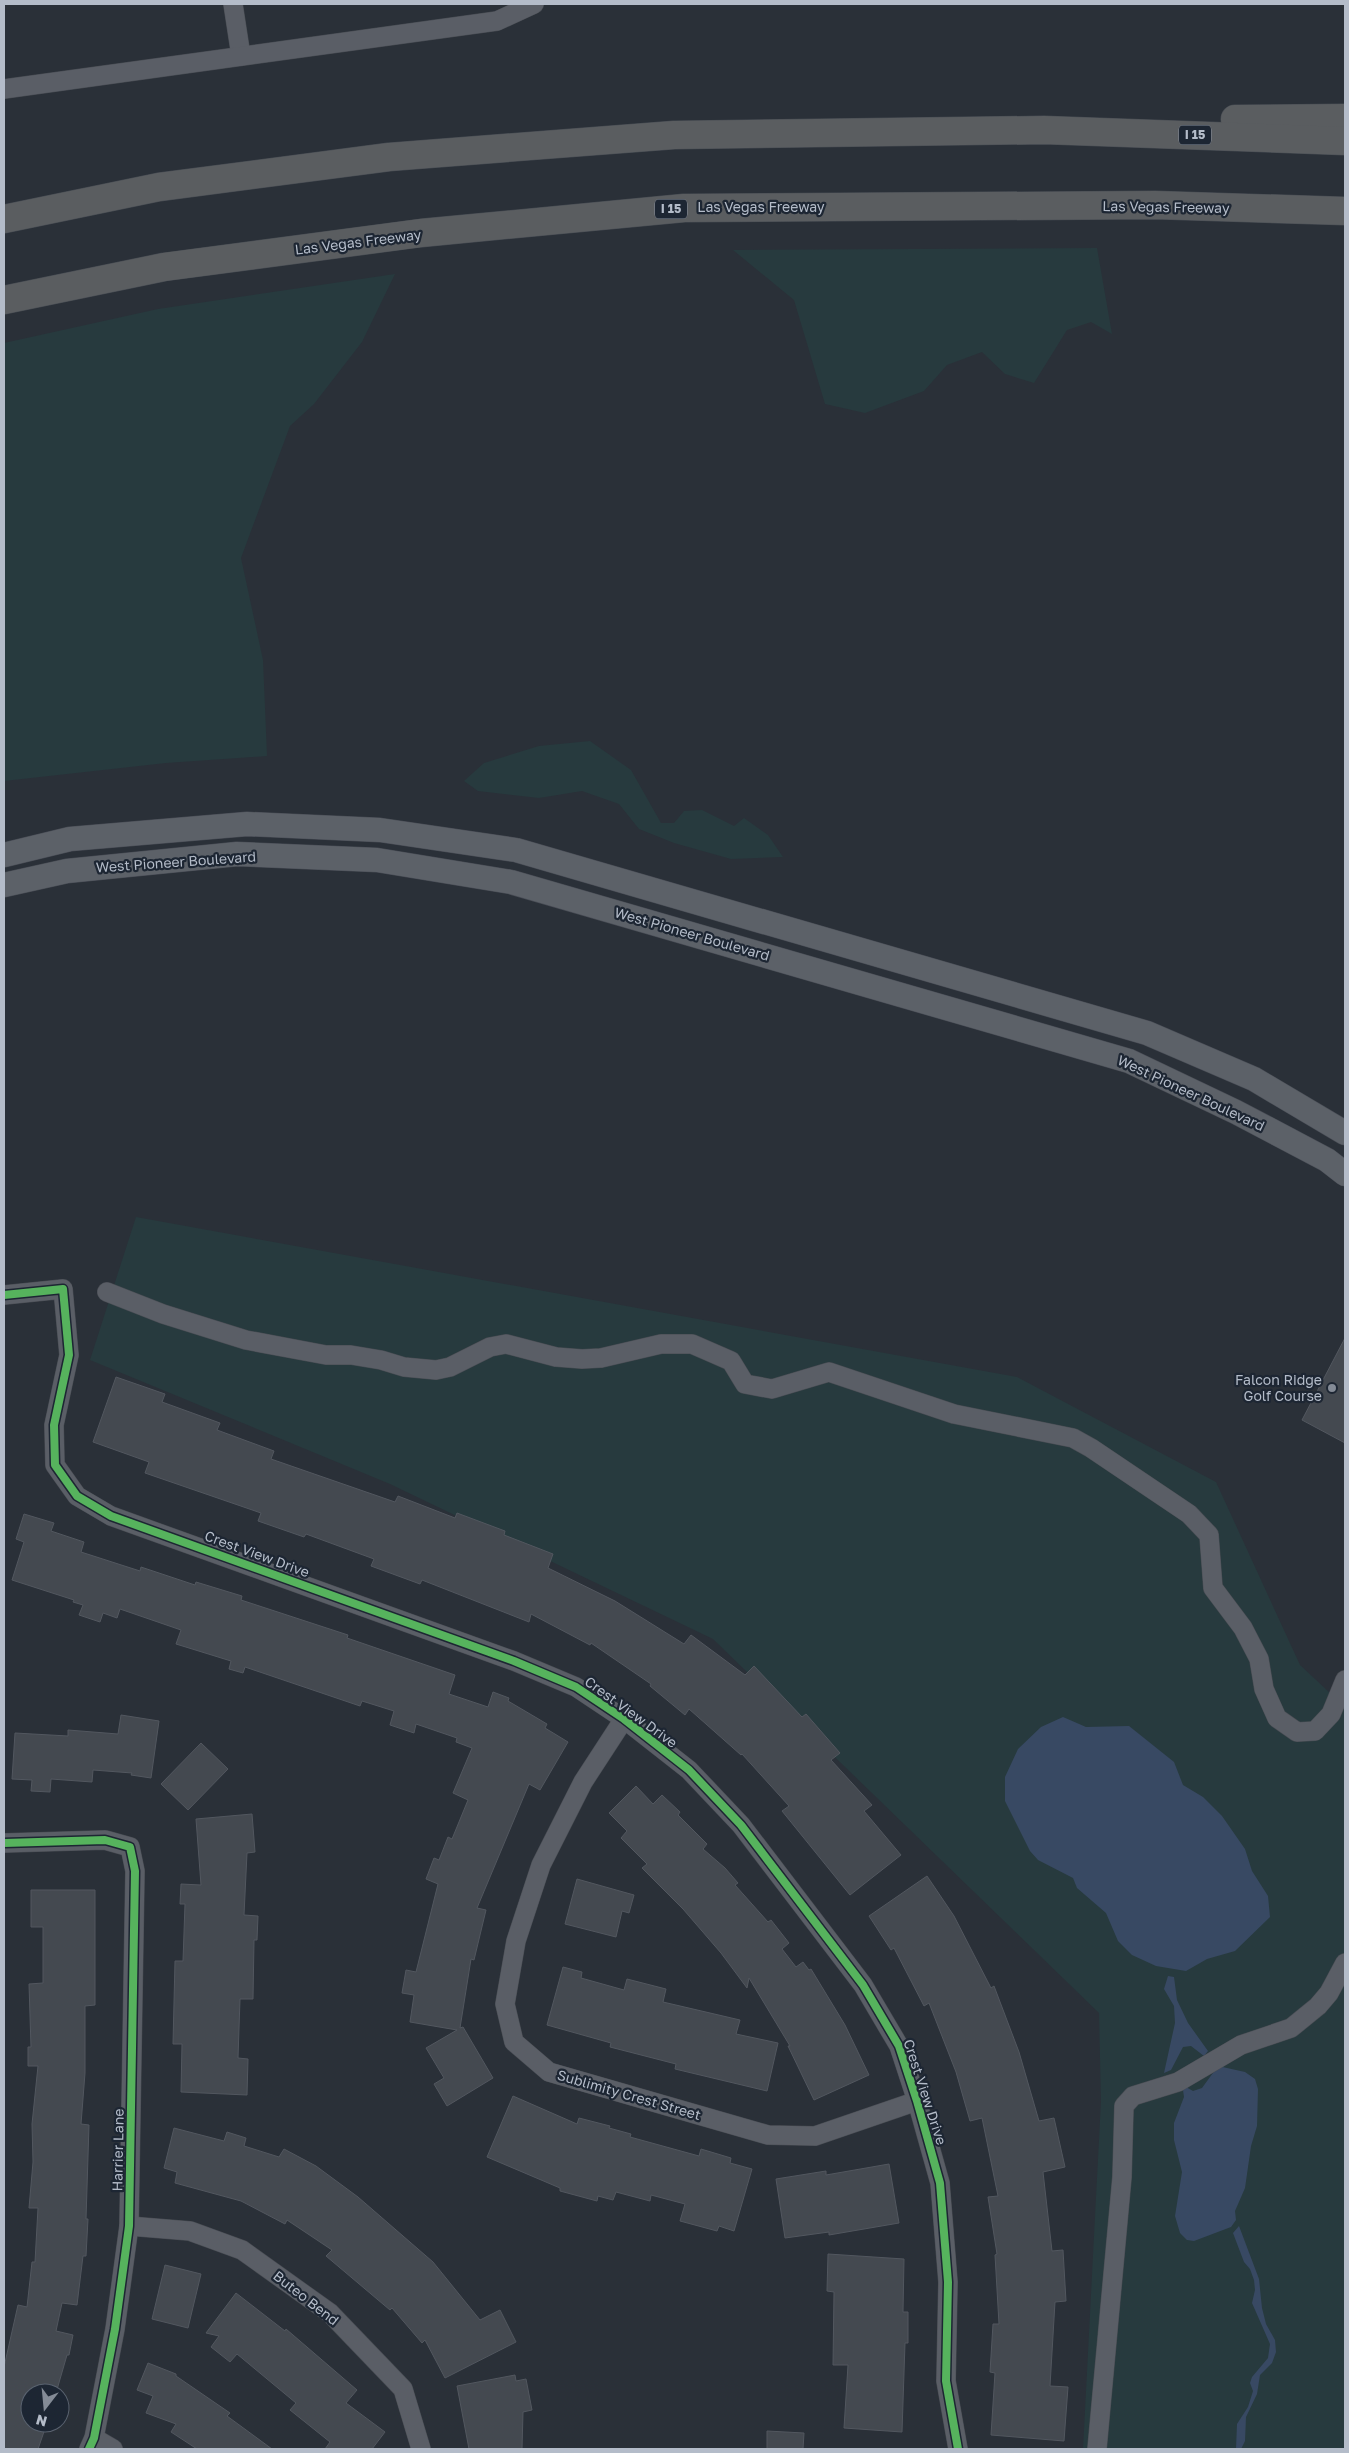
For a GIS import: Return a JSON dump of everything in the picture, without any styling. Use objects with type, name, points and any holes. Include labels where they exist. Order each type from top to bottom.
[{"type":"highway","points":[[1044,130],[1101,123],[1345,118]]},
{"type":"highway","name":"I 15","points":[[4,219],[159,187],[389,157],[674,134],[1044,130],[1345,141]]},
{"type":"highway","name":"Las Vegas Freeway","points":[[4,300],[174,265],[421,234],[684,208],[1155,205],[1345,211]]},
{"type":"main road","points":[[4,855],[70,839],[247,824],[380,830],[516,850],[1147,1033],[1254,1079],[1345,1133]]},
{"type":"main road","name":"West Pioneer Boulevard","points":[[4,885],[68,871],[237,854],[377,860],[510,882],[1130,1060],[1236,1112],[1327,1160],[1345,1174]]},
{"type":"street","points":[[233,4],[241,56]]},
{"type":"street","points":[[4,89],[497,21],[534,4]]},
{"type":"street","name":"Crest View Drive","points":[[4,1295],[63,1289],[69,1355],[54,1426],[55,1466],[77,1496],[111,1516],[514,1661],[576,1687],[624,1719],[689,1770],[741,1825],[863,1985],[899,2046],[918,2101],[940,2183],[948,2282],[946,2381],[958,2449]]},
{"type":"street","points":[[107,1292],[163,1314],[246,1340],[326,1355],[381,1360],[420,1370],[436,1370],[450,1367],[490,1347],[506,1344],[556,1357],[582,1359],[602,1358],[661,1344],[692,1344],[731,1361],[745,1384],[772,1389],[829,1372],[954,1414],[1073,1438],[1189,1514],[1209,1535],[1213,1588],[1243,1628],[1259,1659],[1264,1690],[1277,1718],[1297,1732],[1315,1730],[1331,1714],[1345,1680]]},
{"type":"street","name":"Sublimity Crest Street","points":[[624,1719],[583,1782],[541,1865],[516,1941],[505,2004],[514,2042],[549,2072],[768,2135],[815,2136],[918,2101]]},
{"type":"street","name":"Harrier Lane","points":[[4,1842],[105,1840],[130,1847],[134,1871],[129,2226],[115,2329],[92,2444]]},
{"type":"street","points":[[1097,2449],[1122,2177],[1124,2106],[1133,2096],[1178,2082],[1241,2045],[1291,2028],[1318,2006],[1329,1993],[1345,1963]]},
{"type":"street","name":"Buteo Bend","points":[[129,2226],[190,2231],[242,2250],[330,2313],[403,2389],[421,2449]]},
{"type":"street","points":[[92,2444],[113,2449]]},
{"type":"green space","points":[[1097,248],[1112,334],[1091,322],[1067,330],[1034,383],[1005,374],[982,352],[947,365],[924,391],[865,413],[825,404],[794,300],[733,250]]},
{"type":"green space","points":[[395,274],[362,342],[314,404],[290,426],[241,558],[263,660],[267,756],[166,763],[4,781],[4,343],[158,309]]},
{"type":"green space","points":[[590,741],[631,770],[661,823],[674,823],[684,811],[702,810],[734,826],[744,818],[768,835],[783,857],[731,859],[674,843],[639,829],[619,804],[582,791],[539,798],[478,791],[464,781],[484,763],[539,746]]},
{"type":"green space","points":[[136,1217],[1017,1377],[1216,1482],[1300,1665],[1345,1707],[1345,2449],[1083,2449],[1101,2101],[1099,2013],[713,1639],[390,1484],[90,1360]]},
{"type":"water","points":[[1063,1717],[1086,1727],[1129,1726],[1174,1762],[1183,1785],[1203,1797],[1222,1816],[1245,1849],[1252,1871],[1268,1896],[1270,1917],[1235,1951],[1207,1959],[1186,1971],[1156,1966],[1132,1955],[1118,1941],[1106,1913],[1077,1888],[1073,1878],[1038,1860],[1030,1851],[1005,1801],[1005,1777],[1018,1749],[1041,1727]]},
{"type":"water","points":[[1168,1976],[1174,1977],[1177,2000],[1188,2023],[1208,2051],[1204,2056],[1191,2046],[1183,2047],[1171,2070],[1164,2073],[1175,2023],[1174,2006],[1164,1989]]},
{"type":"water","points":[[1218,2066],[1245,2072],[1255,2079],[1258,2089],[1257,2126],[1251,2146],[1245,2188],[1235,2211],[1236,2220],[1231,2227],[1194,2241],[1187,2240],[1180,2233],[1175,2216],[1182,2172],[1174,2140],[1174,2123],[1184,2097],[1183,2090],[1186,2087],[1193,2091],[1202,2088]]},
{"type":"water","points":[[1239,2226],[1259,2279],[1262,2308],[1266,2324],[1275,2340],[1276,2352],[1272,2363],[1260,2375],[1257,2394],[1246,2417],[1245,2441],[1241,2449],[1236,2449],[1237,2424],[1248,2407],[1253,2391],[1250,2383],[1252,2377],[1268,2358],[1270,2344],[1252,2303],[1255,2290],[1254,2280],[1250,2269],[1244,2262],[1233,2233]]},
{"type":"building","name":"Falcon Ridge Golf Course","points":[[1345,1338],[1345,1443],[1302,1420]]},
{"type":"building","points":[[116,1377],[165,1394],[162,1402],[220,1423],[217,1430],[274,1451],[271,1459],[395,1502],[398,1496],[455,1518],[457,1513],[505,1531],[504,1535],[553,1554],[548,1568],[615,1601],[684,1644],[691,1635],[745,1675],[754,1666],[802,1717],[806,1714],[840,1753],[831,1760],[872,1805],[864,1811],[901,1855],[850,1895],[782,1811],[789,1806],[742,1754],[689,1709],[685,1715],[650,1686],[651,1684],[591,1643],[590,1645],[531,1614],[529,1622],[422,1580],[420,1584],[371,1566],[374,1559],[306,1534],[304,1537],[258,1521],[261,1513],[145,1473],[149,1462],[93,1442]]},
{"type":"building","points":[[24,1514],[54,1523],[51,1531],[84,1542],[81,1552],[140,1571],[141,1567],[195,1585],[196,1582],[242,1596],[241,1600],[348,1635],[347,1638],[455,1675],[449,1694],[488,1707],[493,1692],[509,1698],[508,1701],[547,1724],[545,1728],[568,1742],[540,1790],[529,1784],[477,1908],[486,1910],[474,1960],[471,1959],[460,2028],[463,2027],[493,2078],[447,2106],[434,2084],[444,2078],[426,2048],[457,2030],[410,2022],[414,1995],[402,1993],[406,1970],[416,1972],[438,1884],[426,1879],[434,1858],[439,1860],[448,1837],[452,1839],[468,1800],[453,1793],[472,1748],[456,1742],[457,1738],[416,1724],[414,1733],[390,1725],[394,1711],[362,1701],[360,1706],[245,1667],[243,1673],[229,1669],[231,1661],[176,1644],[181,1630],[120,1609],[117,1618],[103,1613],[100,1622],[79,1615],[83,1605],[73,1602],[74,1600],[12,1580],[24,1542],[16,1539]]},
{"type":"building","points":[[121,1715],[159,1721],[151,1778],[131,1775],[132,1773],[93,1770],[92,1782],[51,1779],[50,1792],[31,1791],[32,1780],[12,1779],[15,1733],[68,1736],[68,1730],[118,1734]]},
{"type":"building","points":[[201,1743],[228,1769],[188,1810],[161,1784]]},
{"type":"building","points":[[636,1786],[653,1804],[662,1795],[680,1812],[678,1815],[707,1844],[703,1849],[725,1868],[738,1883],[735,1885],[768,1922],[771,1920],[789,1943],[782,1949],[796,1967],[803,1962],[809,1970],[811,1969],[845,2025],[869,2075],[814,2100],[788,2046],[790,2046],[749,1978],[747,1988],[721,1953],[683,1909],[642,1868],[647,1864],[621,1838],[627,1831],[609,1813]]},
{"type":"building","points":[[252,1814],[255,1852],[247,1853],[244,1915],[258,1916],[257,1940],[254,1940],[253,1999],[240,1999],[238,2058],[248,2059],[247,2095],[181,2092],[182,2044],[173,2044],[175,1961],[183,1961],[185,1904],[180,1904],[181,1884],[201,1885],[196,1819]]},
{"type":"building","points":[[927,1876],[954,1916],[991,1988],[994,1986],[1019,2052],[1039,2121],[1054,2118],[1065,2167],[1043,2172],[1052,2251],[1063,2250],[1066,2301],[1055,2302],[1050,2386],[1068,2387],[1064,2441],[991,2435],[995,2373],[990,2372],[993,2324],[999,2324],[995,2255],[997,2254],[988,2197],[998,2196],[982,2118],[970,2121],[956,2072],[929,2003],[924,2006],[894,1948],[891,1950],[869,1916]]},
{"type":"building","points":[[577,1879],[634,1895],[629,1913],[622,1911],[616,1937],[565,1924]]},
{"type":"building","points":[[31,1890],[95,1890],[95,2005],[85,2006],[85,2073],[81,2124],[89,2125],[86,2256],[83,2256],[77,2305],[62,2303],[56,2331],[73,2335],[69,2355],[67,2355],[59,2383],[20,2383],[20,2433],[44,2433],[38,2449],[4,2449],[4,2367],[18,2305],[27,2307],[32,2262],[35,2262],[38,2208],[29,2208],[33,2162],[32,2124],[38,2066],[28,2066],[28,2047],[31,2047],[29,1984],[43,1983],[43,1927],[31,1927]]},
{"type":"building","points":[[563,1967],[582,1972],[581,1978],[624,1990],[627,1979],[666,1989],[663,2002],[740,2020],[736,2034],[778,2043],[767,2091],[675,2069],[676,2064],[610,2047],[611,2043],[547,2025]]},
{"type":"building","points":[[513,2096],[577,2124],[579,2118],[610,2126],[609,2128],[631,2134],[630,2137],[699,2156],[701,2149],[731,2158],[730,2163],[752,2169],[734,2231],[719,2226],[717,2231],[680,2221],[685,2204],[651,2195],[650,2201],[616,2192],[613,2200],[598,2196],[597,2201],[560,2191],[560,2188],[487,2157]]},
{"type":"building","points":[[174,2128],[224,2141],[227,2132],[246,2138],[244,2146],[279,2157],[284,2149],[316,2166],[358,2197],[433,2262],[480,2320],[500,2310],[516,2342],[445,2378],[425,2340],[422,2343],[392,2308],[390,2310],[326,2256],[332,2250],[287,2220],[285,2224],[241,2201],[175,2183],[177,2172],[164,2168]]},
{"type":"building","points":[[889,2164],[899,2223],[829,2235],[829,2232],[785,2238],[776,2179],[826,2171],[826,2175]]},
{"type":"building","points":[[828,2254],[904,2259],[903,2312],[908,2312],[908,2343],[905,2343],[902,2432],[844,2428],[848,2365],[833,2365],[834,2292],[827,2291]]},
{"type":"building","points":[[165,2265],[201,2274],[188,2328],[152,2319]]},
{"type":"building","points":[[236,2293],[285,2331],[286,2329],[357,2390],[346,2403],[385,2432],[372,2449],[325,2449],[330,2442],[290,2410],[296,2403],[237,2354],[230,2362],[211,2347],[219,2336],[206,2333]]},
{"type":"building","points":[[148,2363],[176,2374],[176,2376],[230,2413],[227,2416],[272,2449],[197,2449],[171,2432],[176,2424],[146,2413],[153,2396],[137,2390]]},
{"type":"building","points":[[515,2375],[516,2381],[526,2379],[532,2410],[523,2412],[522,2449],[469,2449],[457,2386]]},
{"type":"building","points":[[767,2431],[804,2433],[803,2449],[767,2449]]},
{"type":"cycle path","points":[[4,1295],[63,1289],[69,1355],[54,1425],[55,1465],[77,1496],[111,1516],[514,1661],[576,1687],[624,1719],[689,1770],[741,1825],[863,1985],[899,2046],[940,2183],[948,2282],[946,2381],[958,2449]]},
{"type":"cycle path","points":[[4,1843],[105,1840],[130,1847],[135,1871],[129,2226],[115,2329],[94,2438],[89,2449]]},
{"type":"place","name":"Falcon Ridge Golf Course","points":[[1332,1388]]}]
